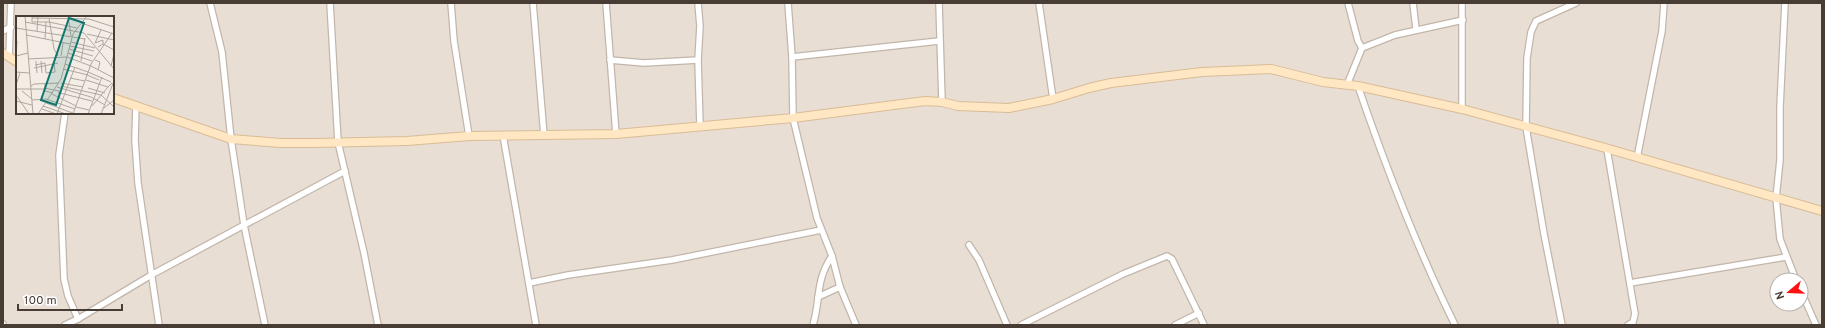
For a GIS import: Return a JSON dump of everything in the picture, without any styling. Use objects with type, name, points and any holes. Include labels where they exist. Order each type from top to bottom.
[{"type":"street","points":[[10,3],[11,27],[6,55],[16,61]]},
{"type":"street","points":[[210,3],[222,52],[231,139],[244,225],[265,325]]},
{"type":"street","points":[[330,3],[338,142],[378,325]]},
{"type":"street","points":[[451,3],[454,41],[469,136]]},
{"type":"street","points":[[533,3],[544,136]]},
{"type":"street","points":[[606,3],[616,134]]},
{"type":"street","points":[[698,3],[700,26],[698,60],[700,126]]},
{"type":"street","points":[[788,3],[792,57],[793,118],[821,230],[832,256],[840,287],[856,325]]},
{"type":"street","points":[[939,3],[942,102]]},
{"type":"street","points":[[1039,3],[1052,99]]},
{"type":"street","points":[[1348,3],[1358,41],[1362,48]]},
{"type":"street","points":[[1413,3],[1416,30]]},
{"type":"street","points":[[1462,3],[1464,20],[1462,109]]},
{"type":"street","points":[[1555,3],[1558,10]]},
{"type":"street","points":[[1562,325],[1544,234],[1526,127],[1527,58],[1531,32],[1536,21],[1576,3]]},
{"type":"street","points":[[1637,158],[1662,31],[1664,3]]},
{"type":"street","points":[[1785,3],[1780,107],[1780,160],[1776,198],[1780,239],[1793,272]]},
{"type":"street","points":[[1347,85],[1362,48],[1394,35],[1464,20]]},
{"type":"street","points":[[3,30],[11,27]]},
{"type":"street","points":[[792,57],[939,42]]},
{"type":"street","points":[[610,60],[644,63],[698,60]]},
{"type":"street","points":[[114,98],[231,139],[280,143],[407,141],[469,136],[616,134],[793,118],[925,101],[942,102],[958,106],[1009,108],[1111,84],[1202,72],[1265,69],[1358,86],[1462,109],[1822,211]]},
{"type":"street","points":[[1358,86],[1388,170],[1432,279],[1455,325]]},
{"type":"street","points":[[136,105],[135,140],[138,183],[153,274],[159,325]]},
{"type":"street","points":[[65,114],[59,155],[64,279],[68,296],[78,319]]},
{"type":"street","points":[[503,135],[536,325]]},
{"type":"street","points":[[1607,149],[1635,314],[1633,322],[1628,325]]},
{"type":"street","points":[[65,325],[78,319],[153,274],[345,171]]},
{"type":"street","points":[[529,283],[568,275],[672,260],[821,230]]},
{"type":"street","points":[[969,245],[978,260],[1007,325]]},
{"type":"street","points":[[813,325],[820,280],[824,268],[832,256]]},
{"type":"street","points":[[1021,325],[1123,274],[1167,256],[1172,259],[1204,325]]},
{"type":"street","points":[[1630,283],[1786,257]]},
{"type":"street","points":[[818,297],[840,287]]},
{"type":"street","points":[[1809,309],[1816,325]]},
{"type":"street","points":[[1175,325],[1199,313]]},
{"type":"shaded area","points":[[3,3],[1822,3],[1822,325],[3,325]]}]
